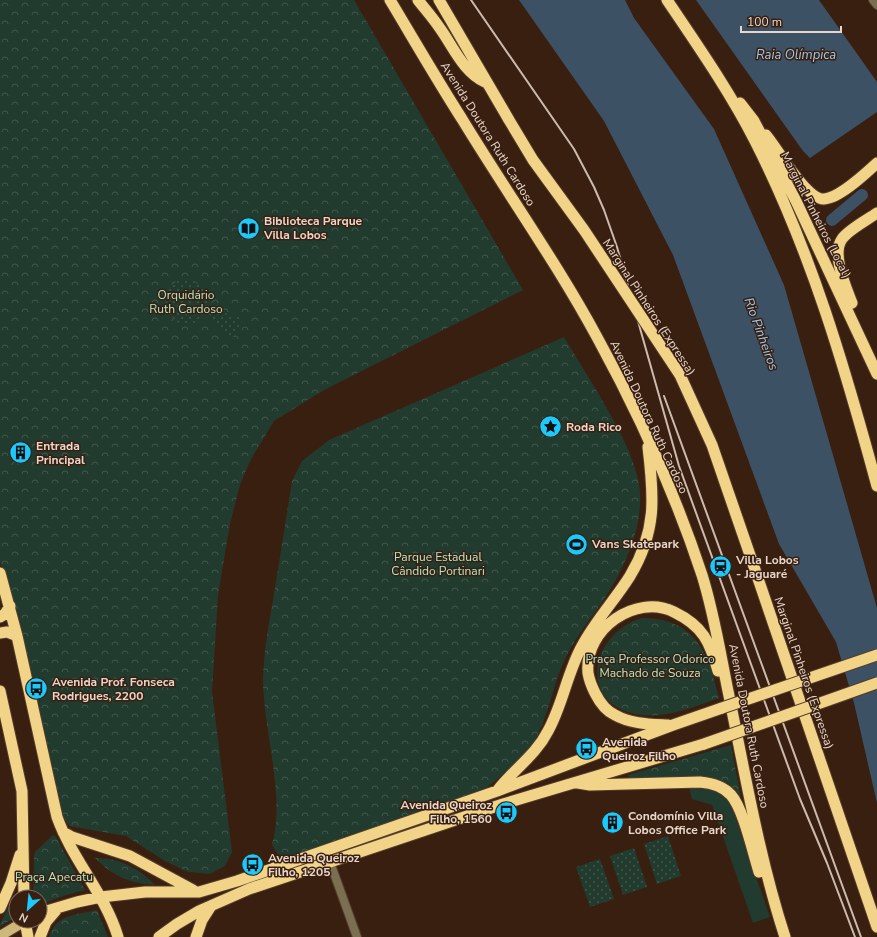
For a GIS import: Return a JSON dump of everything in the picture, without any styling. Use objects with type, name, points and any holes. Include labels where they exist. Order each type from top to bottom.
[{"type":"highway","name":"Avenida Doutora Ruth Cardoso","points":[[390,0],[462,120],[562,278],[598,339],[648,440],[681,516],[702,575],[716,625],[728,691],[768,884],[785,937]]},
{"type":"highway","points":[[418,0],[439,27],[467,69],[478,79],[486,82]]},
{"type":"highway","name":"Marginal Pinheiros (Expressa)","points":[[439,0],[533,160],[584,230],[680,376],[712,446],[877,927]]},
{"type":"highway","points":[[667,0],[718,76],[754,140],[778,189],[823,303],[853,396],[877,486]]},
{"type":"highway","name":"Marginal Pinheiros (Local)","points":[[718,76],[754,121],[800,208],[877,372]]},
{"type":"highway","points":[[754,121],[775,146],[807,191],[817,198],[829,198],[846,189],[877,163]]},
{"type":"highway","points":[[877,213],[842,239],[838,254],[846,285],[872,352],[877,372]]},
{"type":"highway","points":[[497,791],[543,741],[553,721],[581,647],[594,625],[630,577],[646,542],[650,526],[653,499],[648,440]]},
{"type":"highway","points":[[0,573],[10,606],[57,816],[63,832],[101,897],[118,937]]},
{"type":"highway","points":[[0,617],[5,614],[10,606]]},
{"type":"highway","points":[[673,725],[638,723],[625,720],[611,713],[597,697],[588,673],[591,652],[604,629],[621,615],[639,608],[657,608],[668,610],[689,620],[701,630],[710,645],[720,678],[728,691]]},
{"type":"highway","points":[[0,633],[7,632],[17,636]]},
{"type":"highway","points":[[48,910],[101,897],[145,892],[199,892],[326,851],[497,791],[673,725],[877,655]]},
{"type":"highway","points":[[159,937],[176,924],[213,904],[249,889],[503,804],[704,744],[877,683]]},
{"type":"highway","points":[[0,691],[3,715],[22,791],[24,889]]},
{"type":"highway","points":[[573,783],[590,785],[708,782],[722,787],[735,801],[759,874],[768,884]]},
{"type":"highway","points":[[63,832],[72,837],[113,849],[135,858],[187,888],[199,892]]},
{"type":"highway","points":[[0,908],[11,883],[22,847]]},
{"type":"highway","points":[[196,937],[202,920],[213,904]]},
{"type":"highway","points":[[40,937],[46,922],[59,907]]},
{"type":"main road","points":[[0,936],[12,929]]},
{"type":"street","points":[[326,851],[357,937]]},
{"type":"green space","points":[[0,0],[354,0],[523,290],[324,390],[274,421],[250,461],[240,485],[230,524],[222,571],[218,596],[212,692],[232,852],[225,866],[210,874],[188,872],[165,861],[126,836],[69,826],[60,812],[15,615],[0,562]]},
{"type":"green space","name":"Orquidário Ruth Cardoso","points":[[185,279],[196,282],[207,293],[209,303],[208,309],[205,309],[244,317],[231,341],[203,314],[204,318],[193,325],[182,325],[174,320],[168,311],[166,301],[167,292],[173,284]]},
{"type":"green space","name":"Parque Estadual Cândido Portinari","points":[[564,337],[621,434],[637,474],[640,491],[640,503],[637,527],[630,550],[608,593],[576,639],[565,659],[539,733],[533,744],[521,759],[486,788],[296,855],[287,857],[281,856],[276,852],[272,844],[276,826],[275,785],[266,719],[263,679],[269,626],[292,481],[302,461],[329,440]]},
{"type":"green space","name":"Praça Professor Odorico Machado de Souza","points":[[642,618],[660,620],[675,624],[687,631],[697,641],[710,667],[719,698],[678,712],[647,715],[636,714],[617,707],[605,696],[599,683],[598,668],[602,652],[611,638],[625,626]]},
{"type":"green space","points":[[731,745],[741,798],[729,784],[710,777],[629,778],[628,775]]},
{"type":"green space","points":[[703,786],[718,792],[730,802],[770,917],[753,923],[712,805],[692,799],[689,787]]},
{"type":"green space","name":"Praça Apecatu","points":[[53,835],[56,837],[85,890],[48,902],[48,889],[33,889],[35,852]]},
{"type":"green space","points":[[668,836],[681,876],[657,884],[644,844]]},
{"type":"green space","points":[[634,848],[647,887],[623,895],[610,856]]},
{"type":"green space","name":"Praça Apecatu","points":[[95,858],[112,859],[128,865],[142,873],[155,885],[137,883],[122,878],[102,865]]},
{"type":"green space","points":[[600,859],[614,899],[590,907],[576,867]]},
{"type":"green space","points":[[8,908],[8,922],[0,927]]},
{"type":"green space","name":"Praça Apecatu","points":[[97,910],[108,937],[49,937],[52,929],[62,920],[74,915]]},
{"type":"water","name":"Rio Pinheiros","points":[[519,0],[625,0],[634,18],[714,129],[784,285],[877,608],[877,803],[854,703],[836,642],[779,544],[673,255],[604,121]]},
{"type":"water","name":"Raia Olímpica","points":[[696,0],[819,0],[877,82],[877,112],[810,158],[803,151]]},
{"type":"waterway","points":[[832,220],[862,195]]},
{"type":"railway","points":[[471,0],[574,149],[604,210],[617,247],[679,466],[800,799],[827,863],[855,937]]},
{"type":"railway","points":[[664,396],[861,937]]},
{"type":"place","name":"Biblioteca Parque Villa Lobos","points":[[248,228]]},
{"type":"place","name":"Roda Rico","points":[[550,427]]},
{"type":"place","name":"Entrada Principal","points":[[20,453]]},
{"type":"place","name":"Vans Skatepark","points":[[577,544]]},
{"type":"place","name":"Villa Lobos - Jaguaré","points":[[721,567]]},
{"type":"place","name":"Avenida Prof. Fonseca Rodrigues, 2200","points":[[37,689]]},
{"type":"place","name":"Avenida Queiroz Filho","points":[[586,749]]},
{"type":"place","name":"Avenida Queiroz Filho, 1560","points":[[507,812]]},
{"type":"place","name":"Condomínio Villa Lobos Office Park","points":[[612,823]]},
{"type":"place","name":"Avenida Queiroz Filho, 1205","points":[[252,865]]}]
